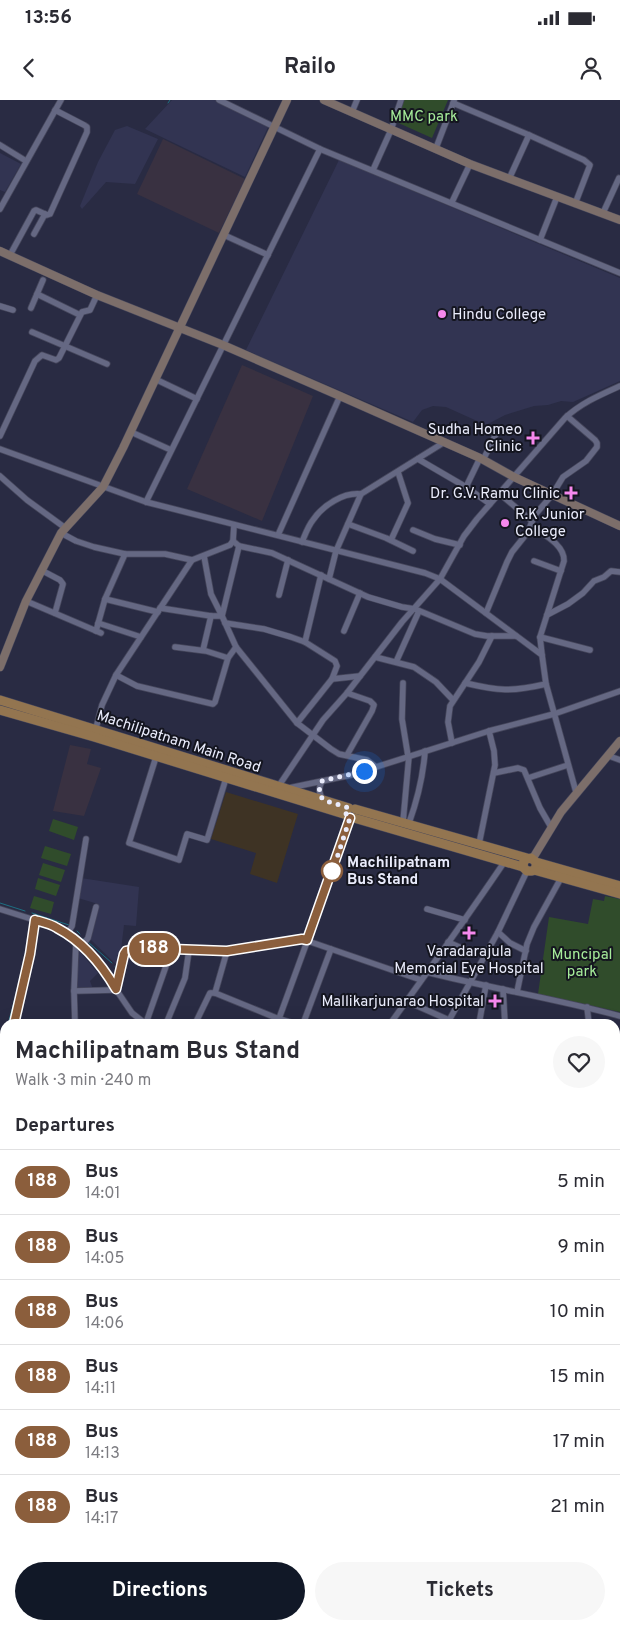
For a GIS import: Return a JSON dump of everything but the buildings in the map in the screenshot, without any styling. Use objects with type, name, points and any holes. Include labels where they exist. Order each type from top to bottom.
[{"type":"main road","name":"Machilipatnam Main Road","points":[[0,700],[156,756],[276,789],[505,861],[530,864],[620,886]]},
{"type":"main road","name":"Machilipatnam Main Road","points":[[0,710],[95,733],[227,775]]},
{"type":"main road","name":"Machilipatnam Main Road","points":[[276,789],[323,800],[351,814],[406,822],[479,844],[561,878],[620,894]]},
{"type":"street","points":[[0,209],[3,196],[26,161],[61,100]]},
{"type":"street","points":[[219,100],[320,148],[620,273]]},
{"type":"street","points":[[0,666],[40,570],[62,530],[103,487],[131,432],[287,100]]},
{"type":"street","points":[[324,100],[436,148],[468,168],[509,179],[555,203],[576,204],[620,220]]},
{"type":"street","points":[[352,112],[357,100]]},
{"type":"street","points":[[373,170],[402,100]]},
{"type":"street","points":[[436,148],[454,102],[584,160],[590,165],[576,204]]},
{"type":"street","points":[[10,255],[31,215],[36,210],[48,215],[51,211],[88,132],[87,127],[84,125],[55,110]]},
{"type":"street","points":[[509,179],[529,135]]},
{"type":"street","points":[[0,145],[26,161]]},
{"type":"street","points":[[146,502],[320,148]]},
{"type":"street","points":[[452,202],[468,168]]},
{"type":"street","points":[[603,213],[619,178]]},
{"type":"street","points":[[540,240],[555,203]]},
{"type":"street","points":[[34,234],[45,214]]},
{"type":"street","points":[[224,235],[268,255]]},
{"type":"street","points":[[0,252],[97,295],[223,345],[244,356],[340,396],[482,460],[514,477],[619,525]]},
{"type":"street","points":[[31,308],[43,280]]},
{"type":"street","points":[[37,294],[80,315]]},
{"type":"street","points":[[0,436],[35,361],[42,355],[58,359],[80,315],[82,312],[90,310],[97,295]]},
{"type":"street","points":[[0,306],[13,310]]},
{"type":"street","points":[[32,332],[107,364]]},
{"type":"street","points":[[156,379],[196,399]]},
{"type":"street","points":[[396,662],[417,610],[440,579],[477,519],[567,416],[586,403],[620,386]]},
{"type":"street","points":[[278,535],[340,396]]},
{"type":"street","points":[[486,613],[509,557],[532,524],[534,516],[552,495],[563,477],[586,461],[598,445],[595,440],[567,416]]},
{"type":"street","points":[[131,432],[171,450]]},
{"type":"street","points":[[466,486],[496,434]]},
{"type":"street","points":[[329,579],[336,551],[361,494],[443,443]]},
{"type":"street","points":[[0,450],[146,502],[425,573],[440,579],[542,655]]},
{"type":"street","points":[[418,459],[466,486],[490,504]]},
{"type":"street","points":[[390,540],[408,504],[398,472]]},
{"type":"street","points":[[0,476],[76,541],[94,547],[125,554],[165,554],[192,560],[227,547],[234,541]]},
{"type":"street","points":[[302,542],[312,521],[332,503],[351,493],[361,494]]},
{"type":"street","points":[[500,494],[562,551],[565,556],[540,637],[546,684],[576,792]]},
{"type":"street","points":[[348,524],[413,551]]},
{"type":"street","points":[[234,525],[234,541],[239,546],[272,553],[360,593],[417,610],[475,634],[516,636]]},
{"type":"street","points":[[413,530],[435,539],[460,545]]},
{"type":"street","points":[[222,616],[239,546]]},
{"type":"street","points":[[26,601],[98,632],[98,623],[105,598],[125,554]]},
{"type":"street","points":[[204,556],[211,594],[236,647],[297,723],[331,749],[368,760],[376,767]]},
{"type":"street","points":[[95,733],[102,705],[116,675],[192,560]]},
{"type":"street","points":[[279,595],[288,560]]},
{"type":"street","points":[[534,561],[561,570]]},
{"type":"street","points":[[40,570],[60,580],[62,584],[55,613]]},
{"type":"street","points":[[547,615],[568,604],[595,580],[604,577],[612,571],[620,572]]},
{"type":"street","points":[[305,642],[321,575]]},
{"type":"street","points":[[344,631],[360,593]]},
{"type":"street","points":[[105,598],[159,610],[222,616]]},
{"type":"street","points":[[276,789],[314,736],[323,720],[347,693],[402,622],[417,610]]},
{"type":"street","points":[[203,650],[211,616]]},
{"type":"street","points":[[98,623],[141,638]]},
{"type":"street","points":[[225,623],[264,629],[305,642],[335,661],[338,666],[332,679],[297,723]]},
{"type":"street","points":[[452,743],[448,722],[453,700],[479,662],[492,636]]},
{"type":"street","points":[[540,637],[590,650]]},
{"type":"street","points":[[175,647],[203,650],[228,658]]},
{"type":"street","points":[[116,675],[137,686],[210,705],[215,702],[228,658],[236,647]]},
{"type":"street","points":[[375,657],[414,667],[426,674],[453,700]]},
{"type":"street","points":[[332,679],[360,676]]},
{"type":"street","points":[[404,683],[402,719],[409,756],[406,822]]},
{"type":"street","points":[[465,683],[505,691],[546,684]]},
{"type":"street","points":[[276,789],[351,775],[489,731],[554,714],[620,691]]},
{"type":"street","points":[[347,693],[370,701],[374,705],[347,755]]},
{"type":"street","points":[[479,844],[494,773],[495,759],[489,731]]},
{"type":"street","points":[[450,1019],[498,932],[530,864],[552,827],[576,792],[620,741]]},
{"type":"street","points":[[406,822],[419,795],[425,751]]},
{"type":"street","points":[[156,756],[129,843],[179,860],[188,834],[207,840],[227,775]]},
{"type":"street","points":[[609,756],[620,760]]},
{"type":"street","points":[[528,778],[568,765]]},
{"type":"street","points":[[494,773],[521,768],[524,770],[540,808],[552,827]]},
{"type":"street","points":[[322,781],[319,794],[323,800]]},
{"type":"street","points":[[279,1019],[351,814]]},
{"type":"street","points":[[67,934],[72,926],[86,839]]},
{"type":"street","points":[[393,1019],[505,861]]},
{"type":"street","points":[[517,992],[526,951],[534,927],[561,878]]},
{"type":"street","points":[[82,946],[88,938],[96,907]]},
{"type":"street","points":[[427,909],[465,920]]},
{"type":"street","points":[[0,910],[57,927],[67,934],[98,963],[132,1013],[141,1019]]},
{"type":"street","points":[[15,1019],[30,954],[35,920]]},
{"type":"street","points":[[498,932],[510,943],[526,951]]},
{"type":"street","points":[[116,990],[126,951],[145,948],[227,951],[302,939],[421,980]]},
{"type":"street","points":[[75,1019],[76,942]]},
{"type":"street","points":[[448,942],[468,951]]},
{"type":"street","points":[[148,1019],[172,949]]},
{"type":"street","points":[[305,1019],[332,949]]},
{"type":"street","points":[[168,1019],[185,978],[189,950]]},
{"type":"street","points":[[215,993],[227,951]]},
{"type":"street","points":[[426,972],[620,1016]]},
{"type":"street","points":[[480,1019],[486,985]]},
{"type":"street","points":[[503,989],[505,1019]]},
{"type":"street","points":[[74,991],[116,990]]},
{"type":"street","points":[[197,1019],[210,993],[215,993],[274,1019]]},
{"type":"street","points":[[406,1001],[442,1019]]},
{"type":"street","points":[[587,1007],[589,1019]]},
{"type":"shaded area","points":[[172,100],[218,100],[269,125],[245,177],[145,129]]},
{"type":"shaded area","points":[[127,126],[158,139],[135,184],[106,182],[82,209],[80,206],[98,162],[115,130]]},
{"type":"shaded area","points":[[163,139],[245,179],[219,233],[137,194]]},
{"type":"shaded area","points":[[0,153],[21,164],[5,192],[0,190]]},
{"type":"shaded area","name":"Hindu College","points":[[339,160],[620,278],[620,381],[573,402],[561,401],[548,405],[534,406],[505,415],[486,425],[446,407],[433,406],[422,410],[413,422],[246,350]]},
{"type":"shaded area","points":[[242,365],[313,396],[262,521],[187,489]]},
{"type":"shaded area","points":[[70,745],[91,749],[87,764],[101,768],[84,816],[53,811]]},
{"type":"shaded area","points":[[226,792],[298,814],[277,883],[250,874],[256,853],[211,839]]},
{"type":"shaded area","points":[[81,878],[139,887],[136,926],[124,925],[119,967],[89,938],[98,904],[78,898]]},
{"type":"shaded area","points":[[79,951],[98,973],[90,981],[93,989],[76,987]]},
{"type":"green space","name":"MMC park","points":[[403,100],[448,100],[432,138],[394,121]]},
{"type":"green space","points":[[53,819],[78,827],[74,840],[49,831]]},
{"type":"green space","points":[[45,846],[71,854],[67,866],[41,858]]},
{"type":"green space","points":[[43,863],[65,870],[61,882],[39,875]]},
{"type":"green space","points":[[38,878],[60,885],[56,896],[35,889]]},
{"type":"green space","points":[[34,896],[54,902],[51,914],[30,908]]},
{"type":"green space","name":"Muncipal park","points":[[605,896],[620,899],[620,1012],[538,994],[549,917],[588,924],[593,899],[604,901]]},
{"type":"waterway","points":[[0,903],[25,911]]},
{"type":"waterway","points":[[32,913],[69,925]]},
{"type":"waterway","points":[[36,933],[38,927]]},
{"type":"waterway","points":[[77,931],[80,934]]},
{"type":"waterway","points":[[81,942],[84,938]]},
{"type":"waterway","points":[[88,942],[112,963]]},
{"type":"waterway","points":[[9,1019],[28,952]]},
{"type":"bus line","name":"188","points":[[15,1019],[30,954],[35,920],[57,927],[82,946],[107,974],[116,989],[124,954],[130,949],[227,951],[302,939],[307,940],[350,818]]},
{"type":"place","name":"Hindu College","points":[[442,314]]},
{"type":"place","name":"Sudha Homeo Clinic","points":[[533,438]]},
{"type":"place","name":"Dr. G.V. Ramu Clinic","points":[[571,493]]},
{"type":"place","name":"R.K Junior College","points":[[505,523]]},
{"type":"place","name":"Machilipatnam Bus Stand","points":[[332,871]]},
{"type":"place","name":"Varadarajula Memorial Eye Hospital","points":[[469,933]]},
{"type":"place","name":"Mallikarjunarao Hospital","points":[[495,1001]]},
{"type":"route","points":[[332,871],[331,876],[350,818],[346,814],[349,808],[323,800],[319,794],[319,788],[322,781],[364,771]]}]
